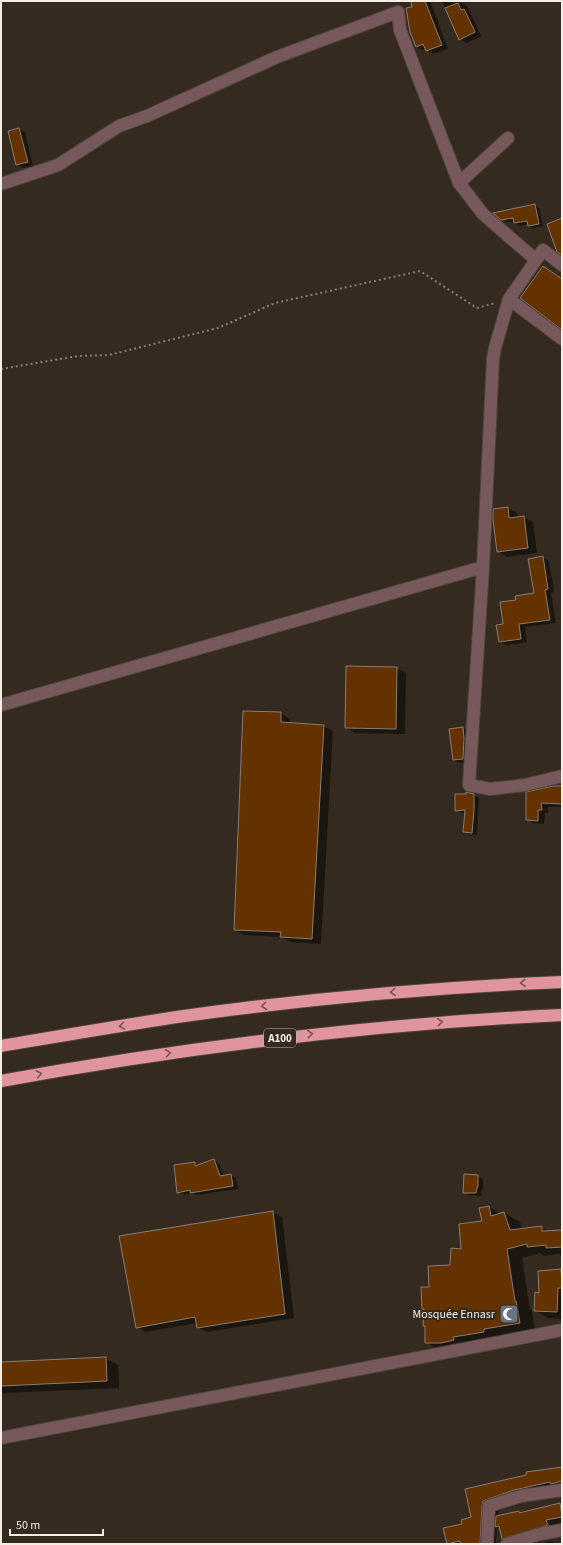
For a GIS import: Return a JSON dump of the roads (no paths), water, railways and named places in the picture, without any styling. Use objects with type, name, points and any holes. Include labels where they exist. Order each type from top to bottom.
[{"type":"highway","points":[[1,1046],[177,1017],[275,1004],[439,988],[562,982]]},
{"type":"highway","name":"A100","points":[[1,1081],[156,1054],[297,1036],[438,1022],[562,1014]]},
{"type":"street","points":[[1,184],[58,164],[119,126],[147,116],[277,57],[397,7],[400,30],[459,183],[483,214],[536,260]]},
{"type":"street","points":[[459,183],[508,138]]},
{"type":"street","points":[[562,265],[543,250],[509,299],[493,359],[483,567],[469,785],[490,789],[525,785],[562,776]]},
{"type":"street","points":[[509,299],[562,339]]},
{"type":"street","points":[[1,705],[483,567]]},
{"type":"street","points":[[1,1438],[562,1330]]},
{"type":"street","points":[[487,1544],[489,1506],[521,1496],[562,1490]]},
{"type":"street","points":[[508,1544],[540,1534],[562,1530]]},
{"type":"place","name":"Mosquée Ennasr","points":[[509,1314]]}]
